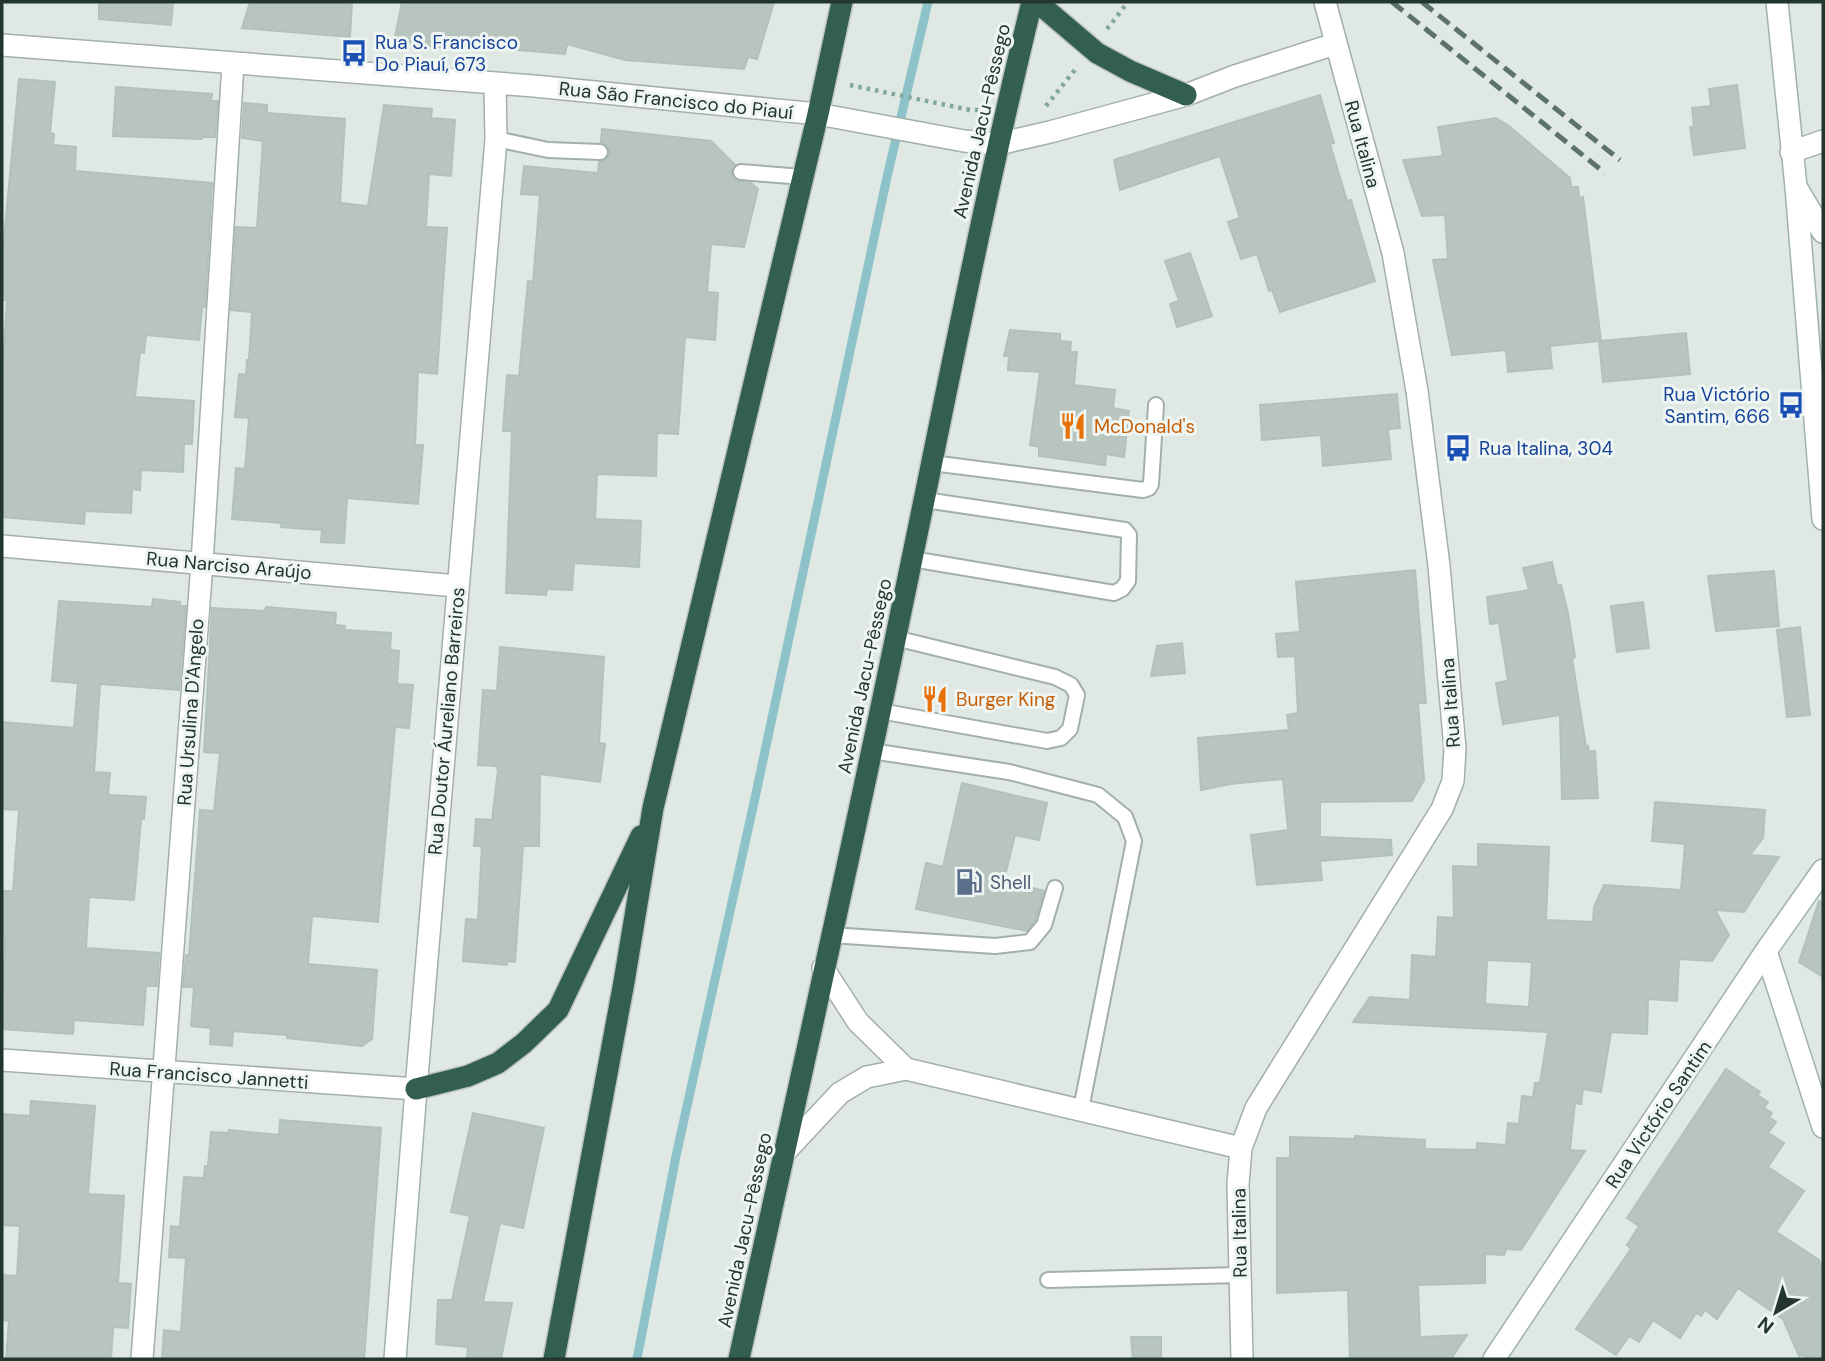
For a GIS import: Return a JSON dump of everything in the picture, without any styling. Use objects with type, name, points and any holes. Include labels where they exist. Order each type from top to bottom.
[{"type":"highway","points":[[554,1359],[624,982],[653,808],[818,114],[842,2]]},
{"type":"highway","points":[[1034,2],[1092,49],[1130,71],[1186,95]]},
{"type":"highway","name":"Avenida Jacu-Pêssego","points":[[739,1359],[806,1059],[998,144],[1034,2]]},
{"type":"highway","points":[[416,1089],[468,1076],[498,1063],[524,1043],[558,1010],[653,808]]},
{"type":"street","name":"Rua Italina","points":[[1242,1359],[1238,1184],[1241,1148],[1256,1108],[1442,809],[1453,781],[1455,749],[1439,566],[1408,332],[1393,253],[1325,2]]},
{"type":"street","points":[[1777,2],[1796,187],[1823,519]]},
{"type":"street","name":"Rua São Francisco do Piauí","points":[[2,45],[495,83],[818,114],[964,141],[998,144],[1186,95],[1235,76],[1335,44]]},
{"type":"street","name":"Rua Ursulina D'Angelo","points":[[142,1359],[202,562],[233,64]]},
{"type":"street","name":"Rua Doutor Áureliano Barreiros","points":[[395,1359],[496,139],[495,83]]},
{"type":"street","points":[[1791,152],[1823,141]]},
{"type":"street","points":[[1796,187],[1823,232]]},
{"type":"street","name":"Rua Narciso Araújo","points":[[2,546],[457,586]]},
{"type":"street","name":"Rua Victório Santim","points":[[1494,1359],[1823,870]]},
{"type":"street","points":[[1766,951],[1823,1127]]},
{"type":"street","points":[[823,968],[858,1022],[906,1069]]},
{"type":"street","name":"Rua Francisco Jannetti","points":[[2,1060],[416,1089]]},
{"type":"street","points":[[783,1154],[840,1093],[867,1077],[906,1069],[1241,1148]]},
{"type":"lane","points":[[496,139],[548,150],[600,152]]},
{"type":"lane","points":[[741,172],[803,177]]},
{"type":"lane","points":[[932,463],[1143,490],[1151,484],[1156,405]]},
{"type":"lane","points":[[912,559],[1114,593],[1122,589],[1128,581],[1129,535],[1125,530],[925,500]]},
{"type":"lane","points":[[880,711],[1047,741],[1061,738],[1070,729],[1077,695],[1072,685],[1055,677],[895,638]]},
{"type":"lane","points":[[871,751],[1009,772],[1098,794],[1125,817],[1134,841],[1081,1109]]},
{"type":"lane","points":[[831,934],[995,946],[1030,942],[1044,925],[1055,888]]},
{"type":"lane","points":[[1048,1280],[1240,1275]]},
{"type":"path","points":[[876,91],[970,110],[1045,107],[1128,2]]},
{"type":"building","points":[[99,2],[173,2],[171,25],[99,19]]},
{"type":"building","points":[[250,2],[352,2],[350,37],[242,28]]},
{"type":"building","points":[[402,2],[774,2],[757,59],[748,57],[744,69],[625,60],[567,44],[565,54],[459,45],[458,49],[394,42]]},
{"type":"building","points":[[19,79],[55,82],[50,133],[54,134],[53,145],[76,147],[75,171],[212,183],[205,307],[202,307],[199,340],[146,335],[144,353],[140,352],[135,397],[194,401],[192,444],[184,444],[183,472],[141,470],[140,490],[132,489],[131,513],[85,511],[84,524],[2,517],[2,380],[7,300],[2,300],[2,260]]},
{"type":"building","points":[[1737,85],[1745,148],[1694,155],[1690,127],[1694,127],[1692,108],[1711,106],[1709,89]]},
{"type":"building","points":[[116,87],[212,94],[211,101],[218,101],[215,137],[202,139],[113,136]]},
{"type":"building","points":[[1320,95],[1334,143],[1330,144],[1347,201],[1351,200],[1375,281],[1280,312],[1272,290],[1269,291],[1257,254],[1241,259],[1228,222],[1240,218],[1220,156],[1120,190],[1114,160]]},
{"type":"building","points":[[244,103],[267,105],[267,113],[345,119],[340,203],[368,206],[384,105],[432,109],[431,118],[455,120],[451,176],[429,174],[426,227],[447,228],[437,374],[418,372],[415,445],[423,445],[418,504],[347,498],[344,543],[321,542],[322,530],[232,519],[236,468],[245,469],[249,418],[235,417],[239,374],[246,375],[249,360],[252,312],[231,310],[236,227],[257,228],[263,141],[242,138]]},
{"type":"building","points":[[1496,118],[1570,178],[1571,187],[1578,187],[1579,198],[1583,197],[1601,341],[1686,333],[1690,374],[1603,382],[1599,341],[1550,346],[1552,368],[1508,372],[1506,350],[1452,355],[1433,260],[1448,259],[1445,215],[1422,216],[1403,160],[1443,156],[1438,127]]},
{"type":"building","points":[[602,129],[711,141],[735,165],[731,172],[735,179],[751,183],[758,189],[744,247],[711,244],[707,292],[718,293],[715,340],[685,337],[678,434],[657,433],[656,476],[597,474],[595,519],[641,521],[639,567],[574,563],[572,590],[547,589],[546,595],[506,593],[512,431],[503,431],[507,375],[519,376],[528,281],[533,282],[540,195],[521,194],[524,166],[598,173],[599,162],[605,160],[610,153],[608,147],[601,142]]},
{"type":"building","points":[[1190,253],[1212,316],[1177,327],[1170,304],[1179,301],[1165,261]]},
{"type":"building","points":[[1010,330],[1060,334],[1060,341],[1071,342],[1070,352],[1077,352],[1074,385],[1115,390],[1113,408],[1129,411],[1124,457],[1106,454],[1105,465],[1039,456],[1039,447],[1030,445],[1040,372],[1008,370],[1009,356],[1004,356]]},
{"type":"building","points":[[1397,394],[1400,428],[1388,429],[1391,459],[1323,466],[1321,435],[1262,440],[1260,405]]},
{"type":"building","points":[[1552,562],[1557,585],[1561,585],[1568,613],[1586,747],[1588,746],[1589,752],[1595,751],[1598,798],[1562,799],[1560,715],[1503,724],[1496,683],[1508,681],[1499,623],[1490,624],[1487,597],[1529,590],[1523,568]]},
{"type":"building","points":[[1415,570],[1426,703],[1418,703],[1424,780],[1412,801],[1320,802],[1320,837],[1391,840],[1392,855],[1320,861],[1322,880],[1257,885],[1251,835],[1288,830],[1283,779],[1201,790],[1198,738],[1289,730],[1287,715],[1298,713],[1295,656],[1278,657],[1276,634],[1300,632],[1296,582]]},
{"type":"building","points":[[1774,571],[1779,626],[1716,631],[1708,576]]},
{"type":"building","points":[[153,599],[180,602],[180,606],[186,606],[179,690],[100,684],[94,772],[110,773],[108,795],[146,797],[144,819],[141,819],[134,900],[89,897],[86,948],[159,953],[157,986],[146,986],[143,1025],[74,1020],[73,1034],[2,1029],[5,937],[2,937],[2,891],[13,891],[19,810],[2,809],[2,722],[74,728],[78,683],[52,681],[59,601],[152,607]]},
{"type":"building","points":[[1643,602],[1649,648],[1617,652],[1611,606]]},
{"type":"building","points":[[266,607],[336,613],[335,625],[345,626],[345,630],[391,633],[390,650],[399,651],[397,684],[413,685],[409,728],[395,727],[378,922],[312,916],[308,964],[377,970],[372,1039],[362,1046],[287,1038],[287,1035],[233,1031],[232,1046],[210,1044],[211,1028],[191,1026],[194,987],[183,987],[186,955],[189,956],[200,810],[214,811],[220,753],[204,752],[212,608],[265,611]]},
{"type":"building","points":[[1800,627],[1810,715],[1787,717],[1777,630]]},
{"type":"building","points":[[1182,643],[1185,673],[1151,676],[1157,646]]},
{"type":"building","points":[[500,647],[604,657],[599,743],[605,744],[600,782],[540,774],[539,846],[523,846],[515,962],[507,961],[507,965],[463,961],[466,919],[478,920],[482,846],[474,846],[476,819],[492,820],[498,770],[496,766],[478,765],[483,690],[497,691]]},
{"type":"building","points":[[962,783],[1047,803],[1039,840],[1015,835],[1004,880],[1044,891],[1035,920],[1027,931],[916,909],[926,863],[943,867]]},
{"type":"building","points":[[1655,802],[1765,810],[1763,838],[1750,855],[1779,857],[1744,912],[1715,910],[1729,935],[1712,961],[1679,959],[1677,1001],[1648,999],[1647,1034],[1611,1032],[1601,1092],[1583,1089],[1581,1104],[1575,1103],[1570,1150],[1585,1151],[1521,1250],[1506,1249],[1504,1255],[1485,1254],[1485,1283],[1418,1285],[1420,1337],[1467,1335],[1451,1359],[1350,1359],[1348,1290],[1277,1293],[1277,1158],[1290,1158],[1290,1137],[1355,1139],[1355,1136],[1425,1140],[1425,1149],[1477,1150],[1477,1143],[1506,1145],[1508,1123],[1519,1124],[1522,1096],[1533,1097],[1535,1083],[1540,1083],[1548,1032],[1353,1022],[1370,997],[1410,1000],[1412,955],[1436,957],[1438,917],[1454,918],[1453,866],[1478,867],[1478,844],[1549,847],[1546,920],[1593,922],[1594,907],[1604,885],[1681,890],[1685,844],[1652,841]],"holes":[[[1487,960],[1532,962],[1529,1007],[1485,1004]]]},
{"type":"building","points":[[1819,901],[1823,902],[1823,977],[1799,962]]},
{"type":"building","points":[[1726,1069],[1760,1092],[1757,1095],[1768,1102],[1764,1108],[1772,1113],[1769,1117],[1776,1122],[1768,1133],[1784,1143],[1768,1167],[1804,1191],[1776,1232],[1819,1260],[1823,1271],[1823,1359],[1806,1359],[1804,1355],[1799,1356],[1783,1319],[1738,1288],[1717,1319],[1705,1310],[1701,1316],[1696,1313],[1680,1338],[1653,1320],[1639,1342],[1629,1336],[1616,1355],[1576,1329],[1631,1249],[1627,1245],[1639,1226],[1627,1218]]},
{"type":"building","points":[[31,1101],[95,1106],[88,1194],[124,1196],[118,1283],[131,1284],[128,1328],[113,1327],[111,1359],[6,1359],[9,1321],[2,1320],[2,1275],[17,1276],[20,1226],[2,1225],[2,1114],[30,1116]]},
{"type":"building","points":[[473,1113],[544,1128],[523,1228],[500,1223],[483,1302],[512,1303],[501,1359],[467,1359],[468,1347],[436,1344],[438,1300],[452,1300],[470,1216],[451,1212]]},
{"type":"building","points":[[280,1120],[381,1128],[364,1359],[162,1359],[164,1330],[181,1332],[186,1258],[169,1257],[171,1226],[180,1227],[184,1177],[204,1178],[205,1166],[208,1166],[211,1132],[228,1133],[229,1130],[279,1135]]},
{"type":"building","points":[[1131,1337],[1161,1337],[1161,1359],[1133,1359]]},
{"type":"waterway","points":[[637,1359],[676,1156],[887,177],[928,2]]},
{"type":"railway","points":[[1392,2],[1605,173]]},
{"type":"railway","points":[[1422,2],[1620,160]]},
{"type":"place","name":"Rua S. Francisco Do Piauí, 673","points":[[354,53]]},
{"type":"place","name":"Rua Victório Santim, 666","points":[[1791,405]]},
{"type":"place","name":"McDonald's","points":[[1073,426]]},
{"type":"place","name":"Rua Italina, 304","points":[[1458,448]]},
{"type":"place","name":"Burger King","points":[[935,699]]},
{"type":"place","name":"Shell","points":[[969,882]]}]
